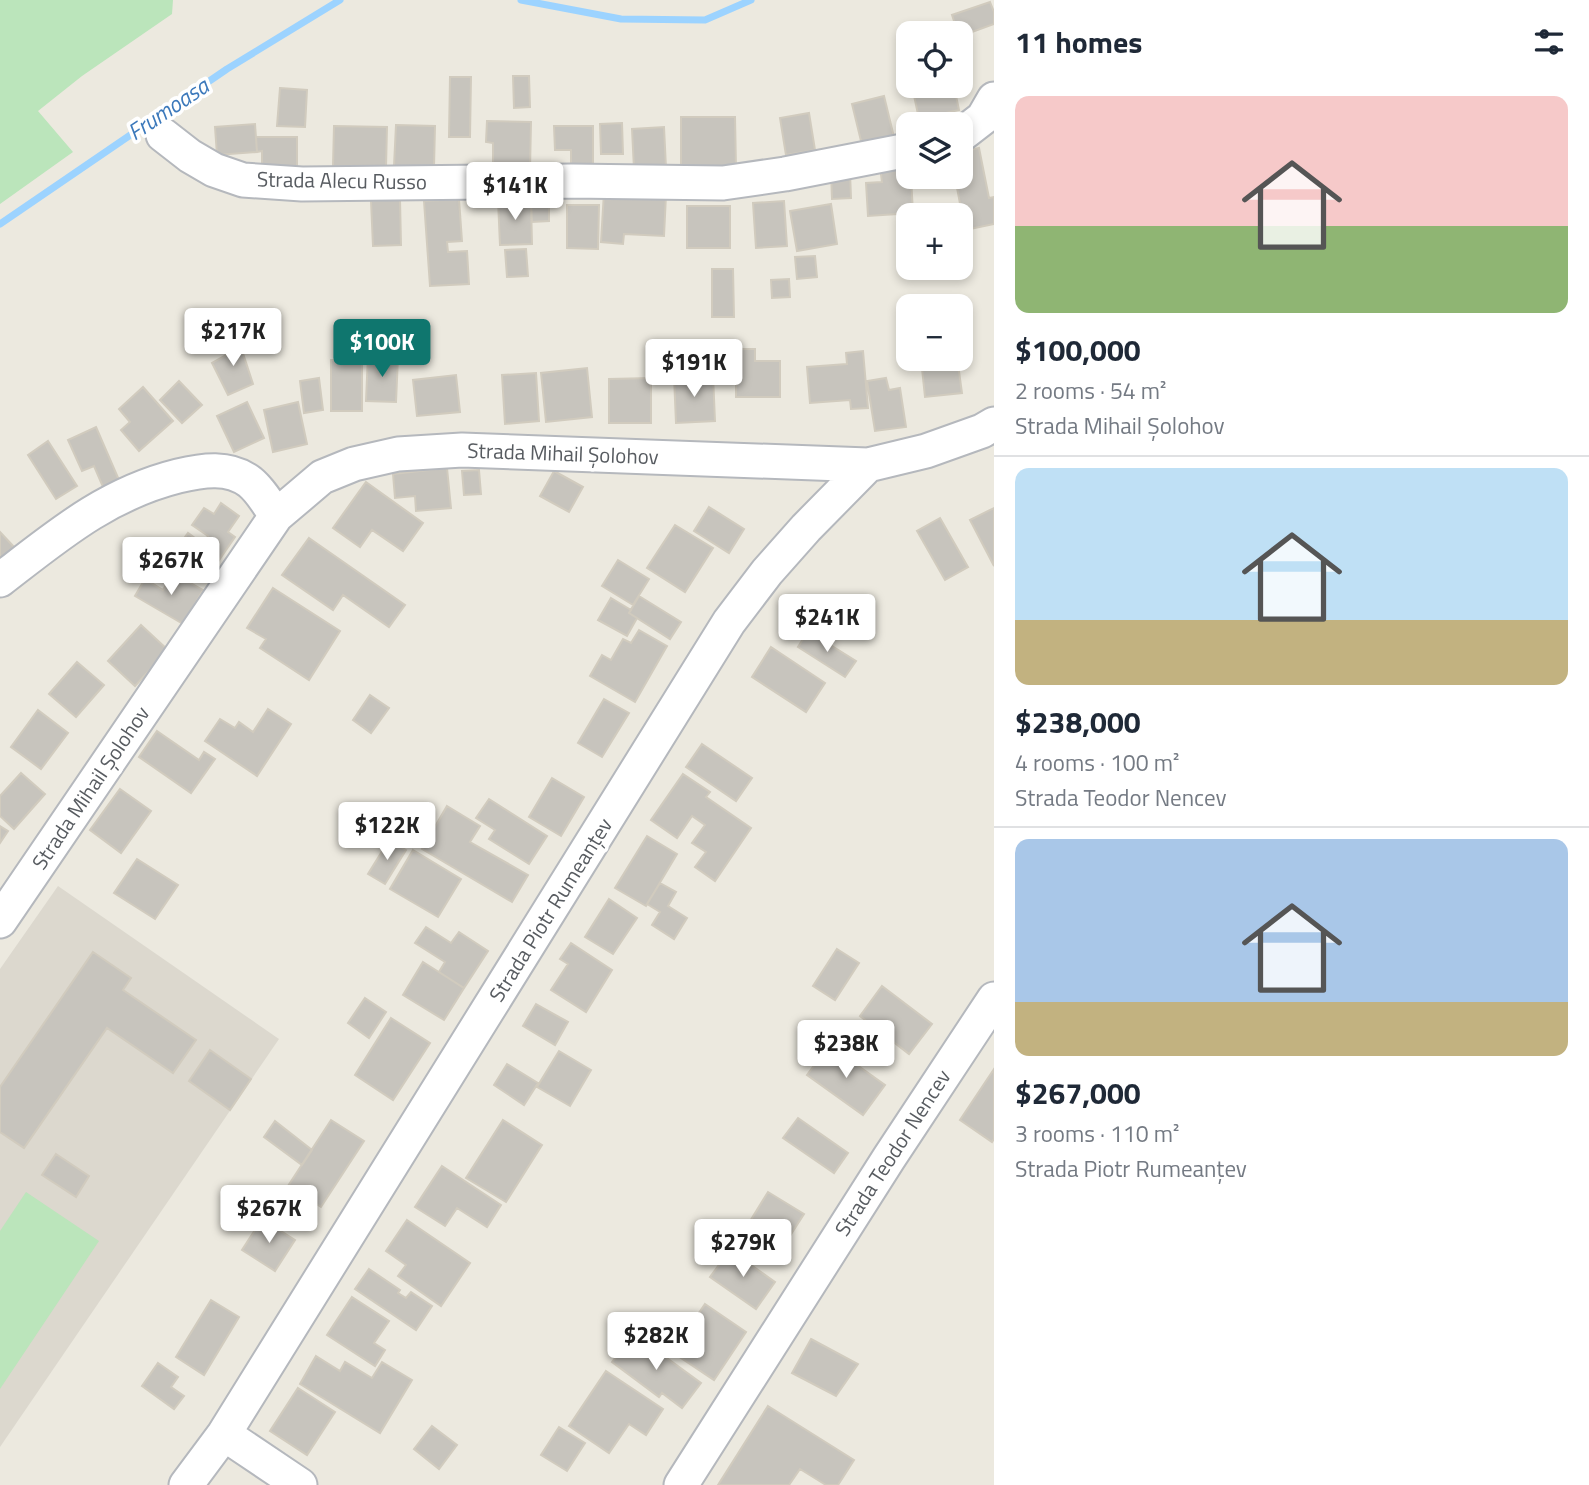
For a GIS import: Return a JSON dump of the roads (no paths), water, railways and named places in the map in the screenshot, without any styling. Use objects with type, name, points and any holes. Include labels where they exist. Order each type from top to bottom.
[{"type":"street","points":[[973,126],[983,118],[994,99]]},
{"type":"street","name":"Strada Alecu Russo","points":[[163,135],[214,170],[243,180],[302,184],[571,181],[723,183],[896,152]]},
{"type":"street","points":[[868,466],[926,451],[994,424]]},
{"type":"street","name":"Strada Mihail Șolohov","points":[[0,921],[276,516],[321,477],[354,464],[398,454],[462,450],[868,466]]},
{"type":"street","name":"Strada Piotr Rumeanțev","points":[[186,1485],[224,1434],[729,622],[806,528],[868,466]]},
{"type":"street","points":[[0,580],[65,529],[109,502],[155,482],[194,472],[220,470],[250,483],[276,516]]},
{"type":"street","name":"Strada Teodor Nencev","points":[[681,1485],[889,1158],[994,999]]},
{"type":"street","points":[[224,1434],[300,1485]]},
{"type":"waterway","name":"Frumoasa","points":[[0,224],[227,69],[340,0]]},
{"type":"waterway","name":"Frumoasa","points":[[521,0],[621,19],[705,20],[751,0]]}]
